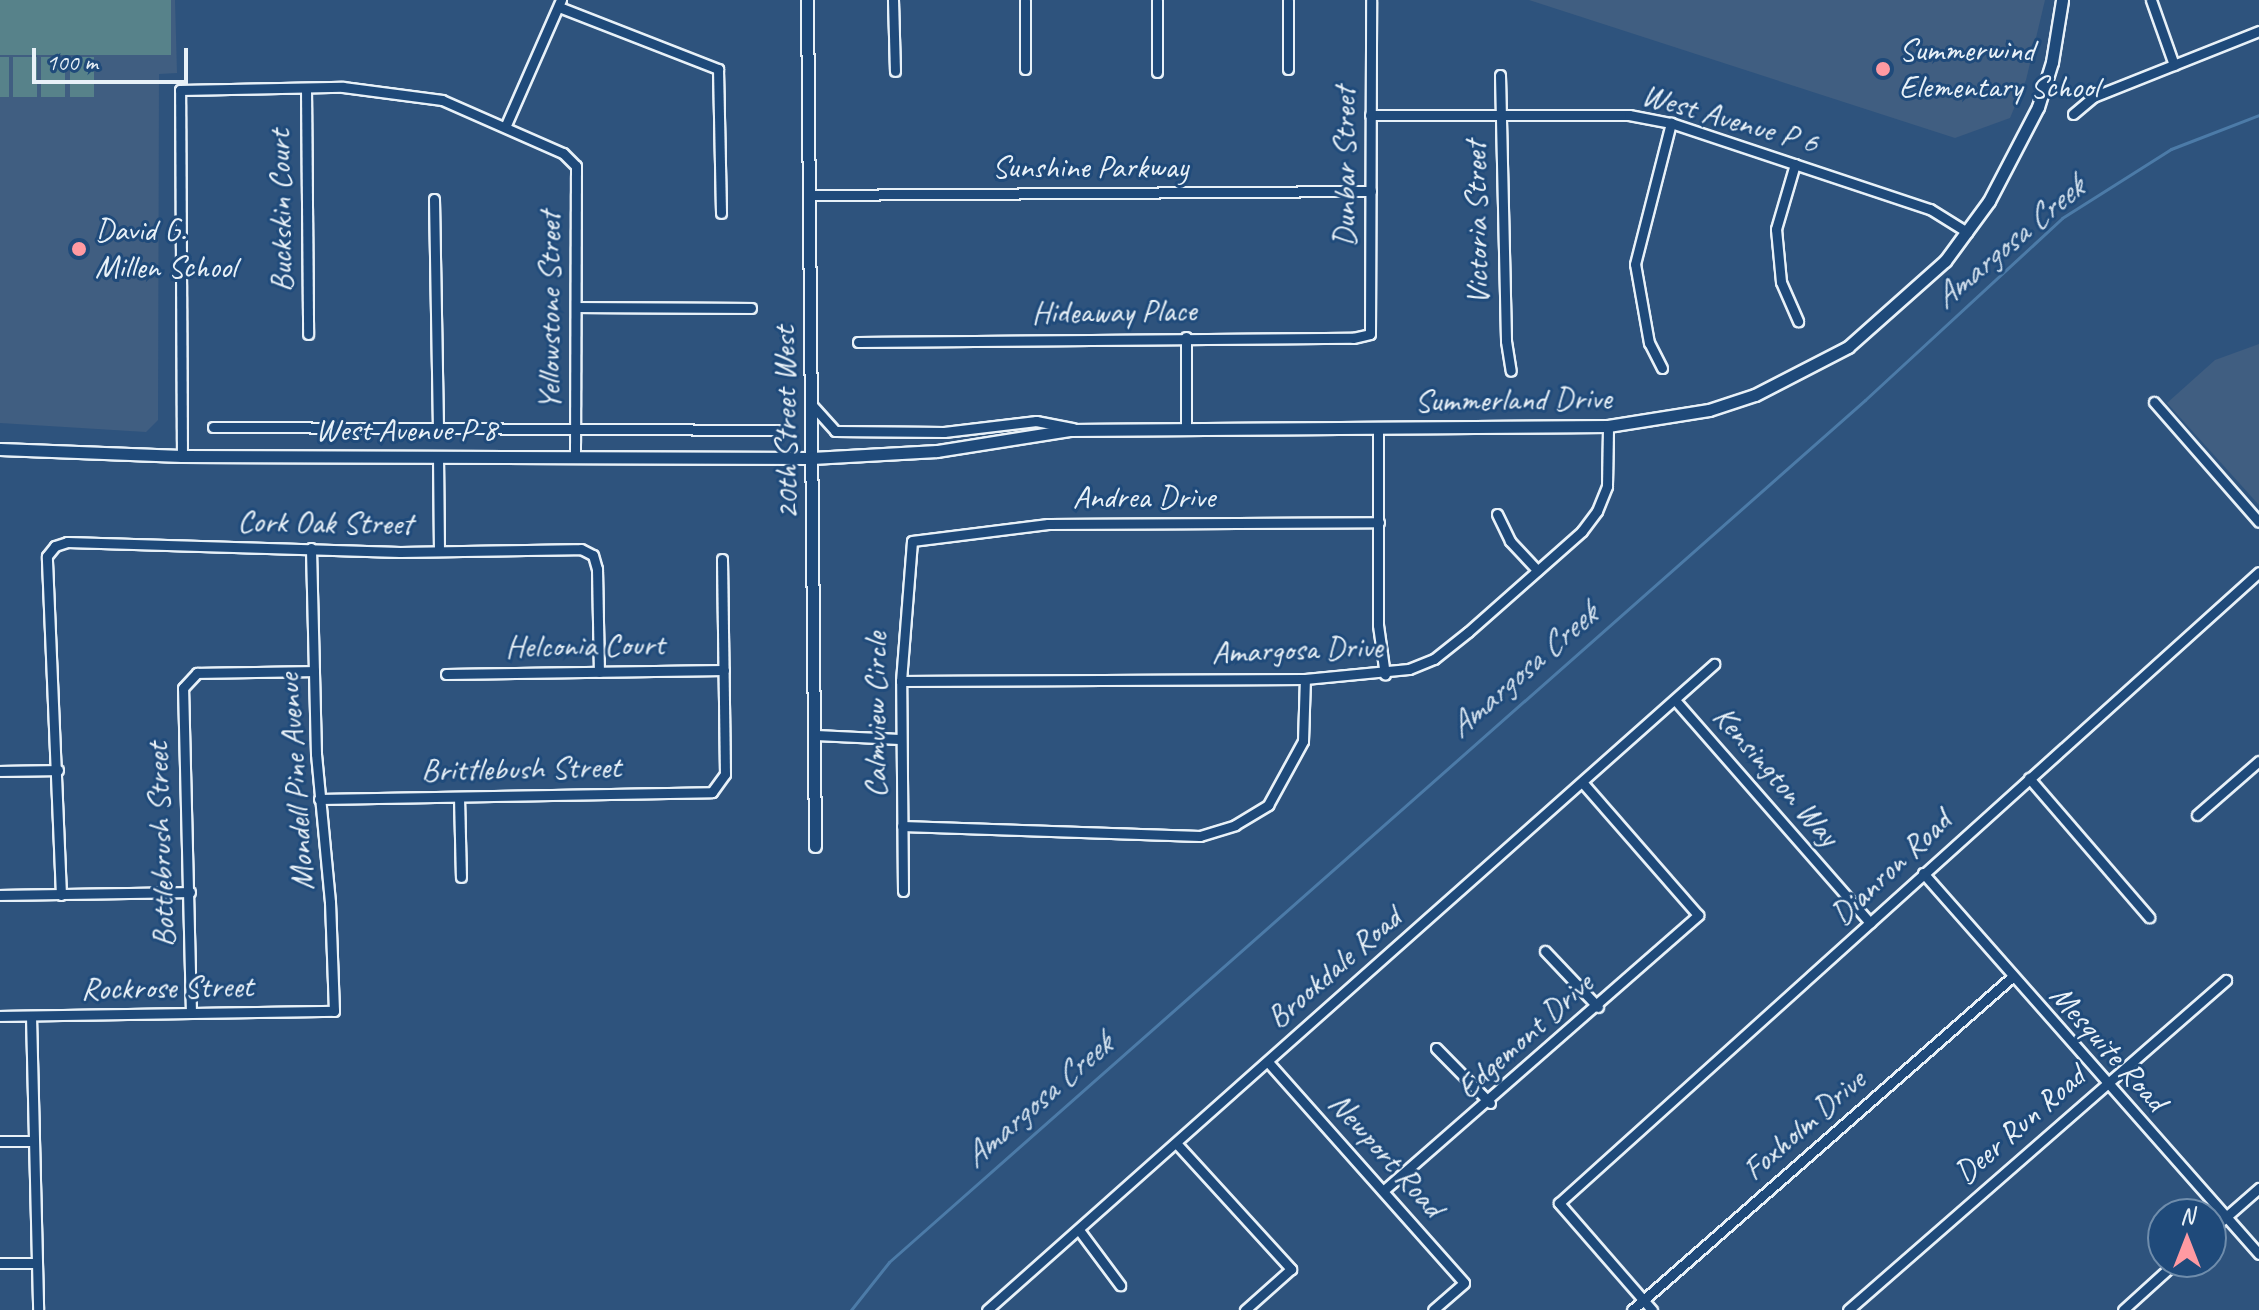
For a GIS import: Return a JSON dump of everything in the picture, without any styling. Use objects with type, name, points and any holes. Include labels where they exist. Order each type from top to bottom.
[{"type":"street","name":"20th Street West","points":[[807,0],[815,846]]},
{"type":"street","points":[[893,0],[895,71]]},
{"type":"street","points":[[1025,0],[1025,69]]},
{"type":"street","points":[[1157,0],[1157,72]]},
{"type":"street","points":[[1288,0],[1288,69]]},
{"type":"street","name":"Dunbar Street","points":[[1370,334],[1371,0]]},
{"type":"street","name":"Summerland Drive","points":[[812,458],[937,451],[1084,430],[1608,426],[1709,410],[1811,368],[1848,347],[1921,287],[1967,232],[2038,107],[2052,66],[2062,0]]},
{"type":"street","points":[[2151,0],[2174,65]]},
{"type":"street","points":[[182,456],[180,90],[400,91],[442,100],[506,125],[560,4],[718,69],[721,213]]},
{"type":"street","points":[[2073,114],[2093,97],[2259,31]]},
{"type":"street","name":"Victoria Street","points":[[1500,75],[1506,341],[1511,371]]},
{"type":"street","name":"Buckskin Court","points":[[306,89],[308,334]]},
{"type":"street","name":"West Avenue P 6","points":[[1370,115],[1629,115],[1671,123],[1930,209],[1967,232]]},
{"type":"street","points":[[1662,368],[1649,343],[1635,264],[1671,123]]},
{"type":"street","name":"Yellowstone Street","points":[[506,125],[563,153],[576,166],[575,456]]},
{"type":"street","points":[[1795,164],[1776,229],[1781,282],[1798,321]]},
{"type":"street","name":"Sunshine Parkway","points":[[809,195],[1371,191]]},
{"type":"street","points":[[434,199],[438,429]]},
{"type":"street","points":[[576,307],[751,308]]},
{"type":"street","name":"Hideaway Place","points":[[858,342],[1353,338],[1370,334]]},
{"type":"street","points":[[1186,337],[1186,429]]},
{"type":"street","points":[[2154,402],[2259,522]]},
{"type":"street","points":[[811,404],[835,431],[944,432],[1036,421],[1084,430]]},
{"type":"street","name":"Amargosa Drive","points":[[901,681],[1305,679],[1385,675],[1434,659],[1537,570],[1597,511],[1607,486],[1608,426]]},
{"type":"street","name":"West Avenue P 8","points":[[213,427],[777,430]]},
{"type":"street","points":[[1378,429],[1378,625],[1385,675]]},
{"type":"street","name":"West Avenue P 8","points":[[0,449],[182,456],[812,458]]},
{"type":"street","points":[[438,456],[439,550]]},
{"type":"street","points":[[1497,514],[1510,541],[1537,570]]},
{"type":"street","name":"Andrea Drive","points":[[912,541],[1048,524],[1379,522]]},
{"type":"street","name":"Calmview Circle","points":[[903,891],[901,681],[912,541]]},
{"type":"street","name":"Cork Oak Street","points":[[58,770],[47,556],[55,546],[67,542],[439,550],[581,549],[593,555],[599,672]]},
{"type":"street","name":"Mondell Pine Avenue","points":[[311,548],[319,799],[330,902],[334,1011]]},
{"type":"street","points":[[722,559],[724,670]]},
{"type":"street","name":"Dianron Road","points":[[1643,1300],[1559,1203],[2259,572]]},
{"type":"street","name":"Brookdale Road","points":[[987,1310],[1714,664]]},
{"type":"street","name":"Helconia Court","points":[[446,674],[724,670]]},
{"type":"street","name":"Brittlebush Street","points":[[319,799],[712,792],[721,784],[724,670]]},
{"type":"street","name":"Bottlebrush Street","points":[[191,1013],[183,688],[188,676],[314,671]]},
{"type":"street","points":[[902,826],[1200,836],[1235,825],[1268,805],[1303,741],[1305,679]]},
{"type":"street","name":"Kensington Way","points":[[1675,700],[1870,923]]},
{"type":"street","points":[[815,735],[900,739]]},
{"type":"street","points":[[2197,815],[2259,761]]},
{"type":"street","points":[[0,771],[58,770],[61,895]]},
{"type":"street","points":[[2029,778],[2149,917]]},
{"type":"street","name":"Edgemont Drive","points":[[1383,1191],[1490,1103],[1698,915],[1583,783]]},
{"type":"street","points":[[459,797],[461,877]]},
{"type":"street","name":"Mesquite Road","points":[[1923,873],[2011,978],[2209,1198]]},
{"type":"street","points":[[0,895],[190,892]]},
{"type":"street","points":[[1545,951],[1598,1007]]},
{"type":"street","name":"Foxholm Drive","points":[[1632,1310],[2011,978]]},
{"type":"street","name":"Deer Run Road","points":[[1848,1310],[2226,980]]},
{"type":"street","name":"Rockrose Street","points":[[0,1016],[334,1011]]},
{"type":"street","points":[[31,1016],[38,1310]]},
{"type":"street","points":[[1436,1048],[1490,1103]]},
{"type":"street","name":"Newport Road","points":[[1268,1062],[1464,1283],[1433,1310]]},
{"type":"street","points":[[0,1141],[34,1141]]},
{"type":"street","points":[[1176,1143],[1291,1269],[1245,1310]]},
{"type":"street","points":[[2227,1216],[2259,1188]]},
{"type":"street","name":"Mesquite Road","points":[[2227,1218],[2259,1254]]},
{"type":"street","points":[[1079,1230],[1120,1285]]},
{"type":"street","points":[[0,1263],[36,1263]]},
{"type":"street","points":[[2123,1310],[2158,1278]]},
{"type":"street","points":[[1643,1300],[1652,1310]]},
{"type":"shaded area","name":"David G. Millen School","points":[[0,0],[175,0],[177,73],[159,74],[158,420],[146,432],[0,423]]},
{"type":"shaded area","name":"Summerwind Elementary School","points":[[1529,0],[2045,0],[2026,80],[2010,118],[1955,138]]},
{"type":"shaded area","points":[[2259,344],[2259,505],[2167,403],[2215,360]]},
{"type":"green space","points":[[0,0],[171,0],[171,55],[0,55]]},
{"type":"green space","points":[[0,57],[9,57],[9,97],[0,97]]},
{"type":"green space","points":[[13,57],[37,57],[37,97],[13,97]]},
{"type":"green space","points":[[41,57],[65,57],[65,97],[41,97]]},
{"type":"green space","points":[[70,57],[94,57],[94,97],[70,97]]},
{"type":"waterway","name":"Amargosa Creek","points":[[851,1310],[889,1262],[1865,400],[2062,218],[2171,149],[2259,115]]},
{"type":"place","name":"Summerwind Elementary School","points":[[1883,69]]},
{"type":"place","name":"David G. Millen School","points":[[79,249]]}]
